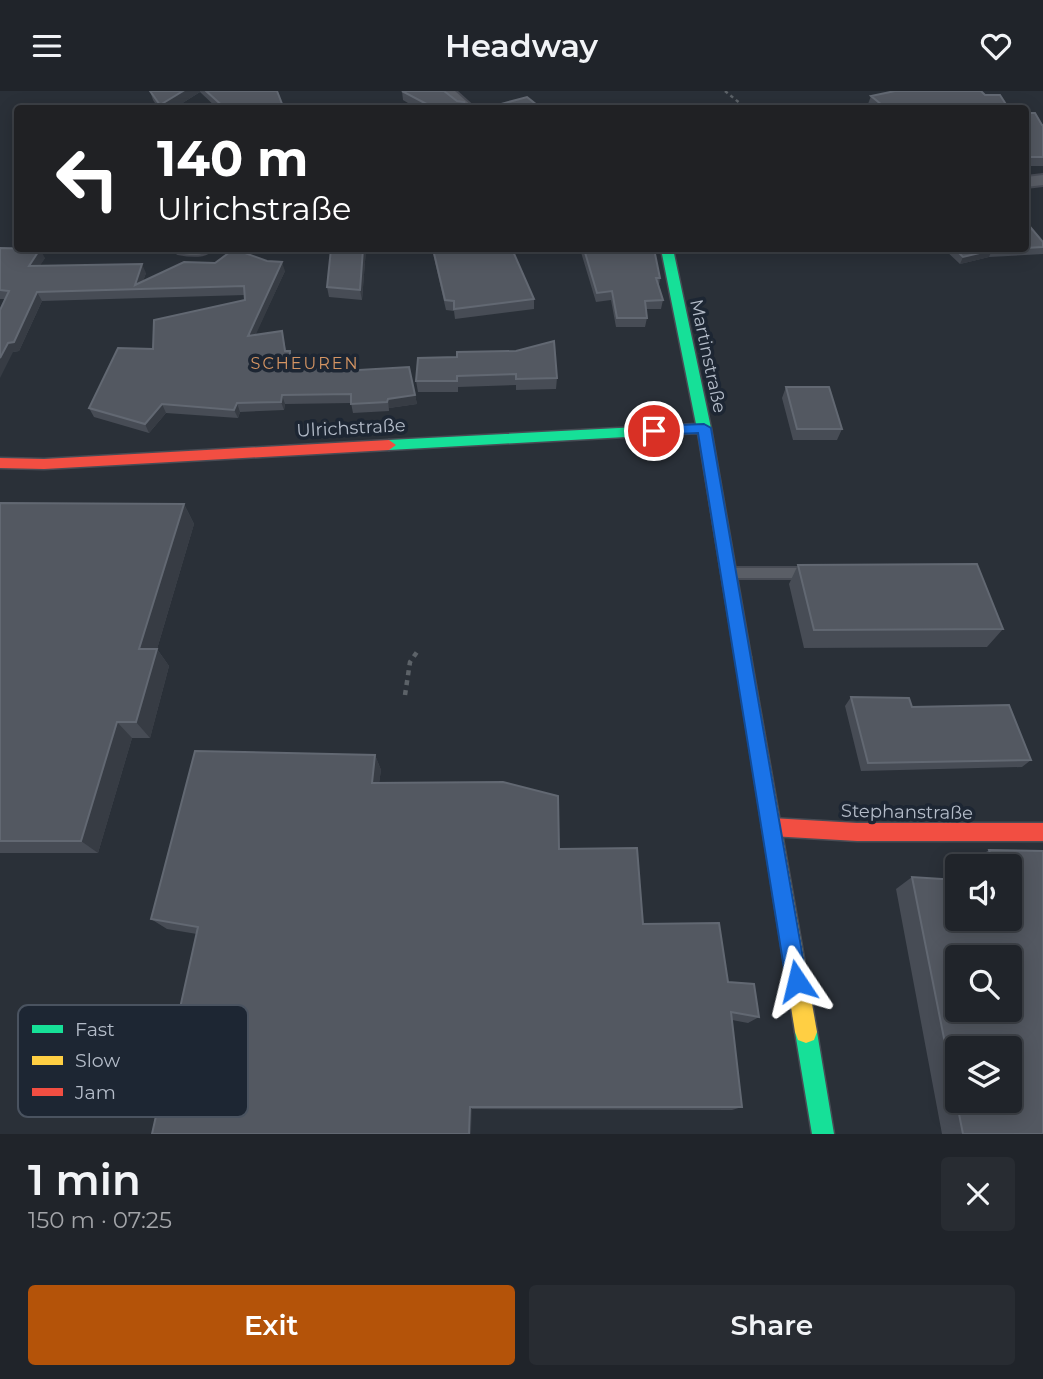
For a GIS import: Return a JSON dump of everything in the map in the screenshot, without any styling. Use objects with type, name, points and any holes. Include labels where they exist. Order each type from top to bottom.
[{"type":"street","points":[[450,94],[463,105]]},
{"type":"street","name":"Martinstraße","points":[[668,252],[704,428],[823,1134]]},
{"type":"street","name":"Ulrichstraße","points":[[0,463],[44,464],[704,428]]},
{"type":"street","name":"Stephanstraße","points":[[771,827],[857,832],[1043,832]]},
{"type":"lane","points":[[729,573],[797,573]]},
{"type":"path","points":[[725,91],[742,105]]},
{"type":"path","points":[[405,695],[410,662],[417,652]]},
{"type":"building","points":[[150,91],[183,91],[160,105]]},
{"type":"building","points":[[206,91],[277,91],[282,105],[222,105]]},
{"type":"building","points":[[402,91],[444,91],[465,105],[428,105]]},
{"type":"building","points":[[895,91],[981,91],[985,95],[1000,95],[1006,105],[882,105],[871,96]]},
{"type":"building","points":[[527,97],[537,105],[502,105]]},
{"type":"building","points":[[1029,113],[1035,113],[1043,125],[1043,157],[1029,157]]},
{"type":"building","points":[[1029,226],[1043,242],[1043,247],[1029,248]]},
{"type":"building","points":[[0,248],[14,248],[14,252],[38,252],[29,266],[142,264],[135,285],[184,262],[215,263],[230,252],[242,252],[267,261],[282,262],[248,336],[282,331],[285,351],[290,351],[290,358],[343,357],[342,371],[409,367],[415,395],[388,399],[387,402],[351,404],[351,394],[282,395],[281,402],[237,403],[234,410],[162,404],[145,424],[89,408],[118,348],[153,349],[154,320],[245,300],[244,286],[37,292],[14,342],[8,343],[0,358],[0,310],[9,291],[0,290]]},
{"type":"building","points":[[331,252],[363,252],[360,290],[327,287]]},
{"type":"building","points":[[434,252],[513,252],[534,299],[454,309],[454,301],[445,300]]},
{"type":"building","points":[[585,252],[655,252],[660,278],[656,278],[663,300],[645,301],[647,318],[617,318],[612,291],[597,293]]},
{"type":"building","points":[[958,252],[984,252],[963,257]]},
{"type":"building","points":[[554,341],[557,378],[516,379],[516,374],[457,376],[457,381],[416,381],[418,358],[457,357],[457,352],[516,351]]},
{"type":"building","points":[[786,387],[829,387],[842,429],[797,429]]},
{"type":"building","points":[[0,503],[184,504],[139,649],[157,649],[136,722],[117,722],[81,841],[0,841]]},
{"type":"building","points":[[977,564],[1003,629],[814,630],[798,565]]},
{"type":"building","points":[[851,697],[909,698],[912,707],[1009,705],[1031,760],[868,763]]},
{"type":"building","points":[[195,751],[375,755],[372,783],[503,782],[558,796],[559,849],[637,848],[643,924],[719,923],[728,982],[754,984],[759,1017],[731,1012],[742,1107],[470,1107],[469,1134],[152,1134],[156,1117],[248,1117],[248,1005],[181,1005],[198,927],[151,919]]},
{"type":"building","points":[[989,850],[1043,851],[1043,1134],[963,1134],[959,1113],[1022,1113],[1022,1036],[945,1036],[945,1043],[912,877],[945,879],[945,931],[1022,931],[1022,854],[990,854]]},
{"type":"traffic: fast","points":[[668,252],[704,428],[743,657]]},
{"type":"traffic: fast","points":[[389,445],[704,428]]},
{"type":"traffic: fast","points":[[806,1032],[823,1134]]},
{"type":"traffic: slow","points":[[743,657],[806,1032]]},
{"type":"traffic: jam","points":[[0,463],[44,464],[389,445]]},
{"type":"traffic: jam","points":[[771,827],[857,832],[1043,832]]},
{"type":"district","name":"SCHEUREN","points":[[305,363]]},
{"type":"route","points":[[654,431],[704,428],[797,981]]}]
